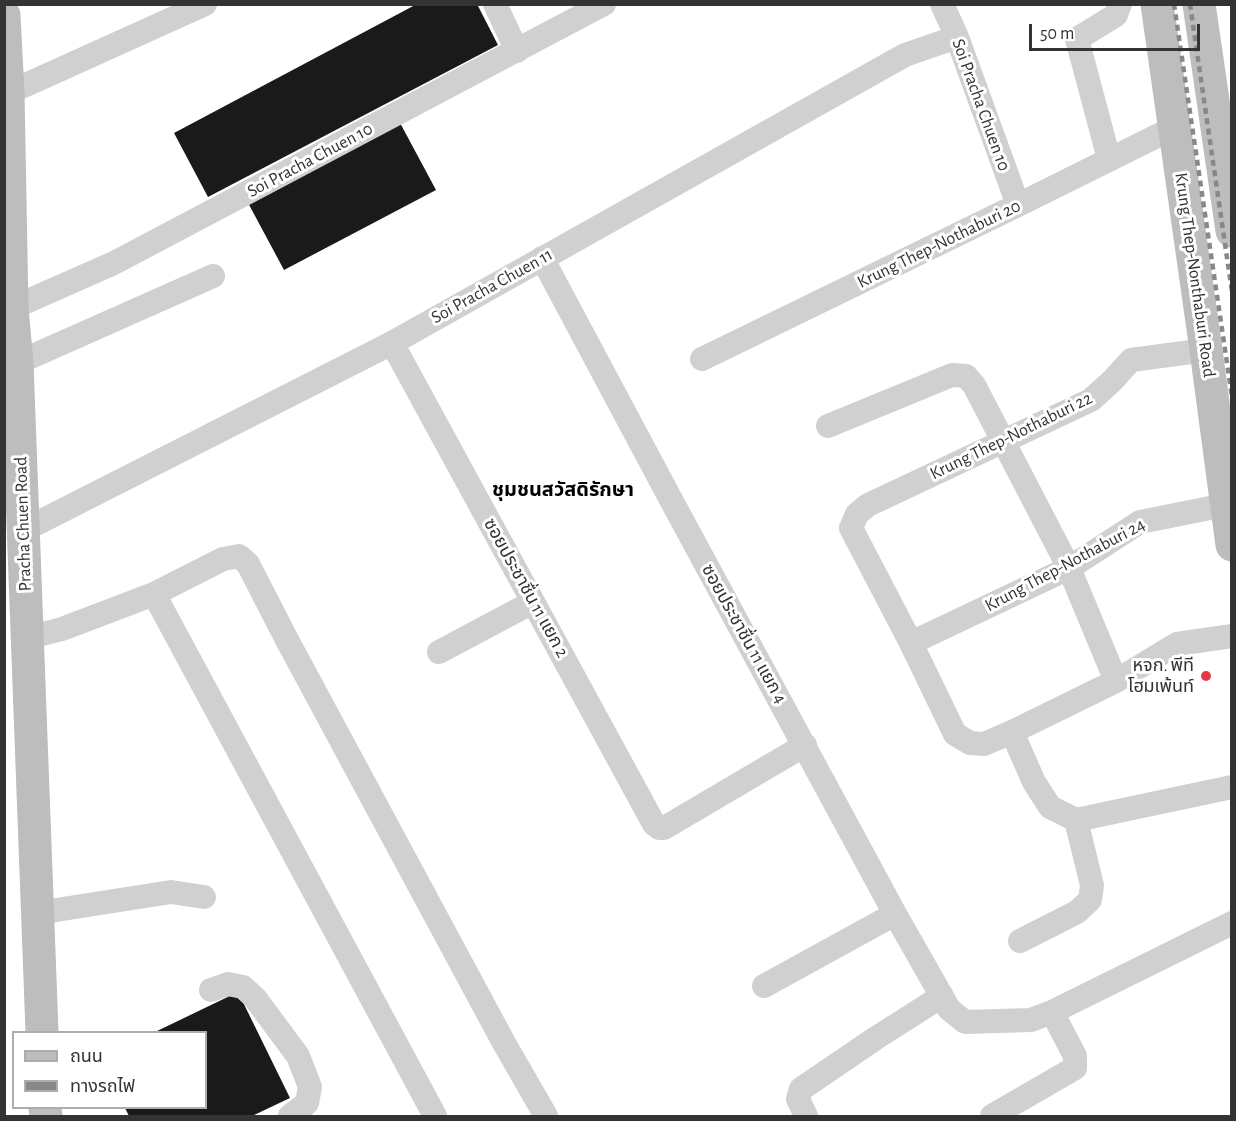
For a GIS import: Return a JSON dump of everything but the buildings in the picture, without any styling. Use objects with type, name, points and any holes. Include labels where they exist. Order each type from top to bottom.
[{"type":"main road","points":[[1158,15],[1207,8],[1227,162],[1232,231]]},
{"type":"main road","name":"Pracha Chuen Road","points":[[4,15],[8,93],[12,308],[17,363],[24,530],[42,1031]]},
{"type":"main road","name":"Krung Thep-Nonthaburi Road","points":[[1158,15],[1232,545]]},
{"type":"street","points":[[8,93],[205,4]]},
{"type":"street","points":[[495,4],[517,51]]},
{"type":"street","name":"Soi Pracha Chuen 10","points":[[12,308],[114,263],[604,4]]},
{"type":"street","name":"Soi Pracha Chuen 10","points":[[942,4],[957,37],[1018,206]]},
{"type":"street","points":[[1109,159],[1077,39],[1116,15],[1120,4]]},
{"type":"street","name":"Soi Pracha Chuen 11","points":[[24,530],[392,343],[904,55],[957,37]]},
{"type":"street","name":"Krung Thep-Nothaburi 20","points":[[702,359],[1175,127]]},
{"type":"street","name":"ซอยประชาชื่น 11 แยก 4","points":[[542,258],[895,914],[946,1003]]},
{"type":"street","points":[[17,363],[213,276]]},
{"type":"street","name":"ซอยประชาชื่น 11 แยก 2","points":[[392,343],[654,824],[659,828],[664,828],[805,745]]},
{"type":"street","name":"Krung Thep-Nothaburi 22","points":[[1012,732],[984,744],[970,743],[956,735],[851,528],[857,514],[868,505],[1091,400],[1131,360],[1206,350]]},
{"type":"street","points":[[828,426],[952,375],[966,376],[974,385],[1069,568],[1116,681]]},
{"type":"street","name":"Krung Thep-Nothaburi 24","points":[[911,644],[1069,568],[1140,522],[1225,505]]},
{"type":"street","points":[[27,638],[62,629],[153,594],[223,559],[239,556],[248,564],[504,1043],[546,1116]]},
{"type":"street","points":[[153,594],[435,1116]]},
{"type":"street","points":[[439,652],[533,602]]},
{"type":"street","points":[[1232,636],[1177,644],[1116,681],[1012,732],[1034,782],[1050,807],[1076,820],[1232,787]]},
{"type":"street","points":[[1020,941],[1077,912],[1090,900],[1092,885],[1076,820]]},
{"type":"street","points":[[37,913],[171,892],[204,897]]},
{"type":"street","points":[[765,986],[895,914]]},
{"type":"street","points":[[806,1116],[798,1099],[801,1089],[866,1045],[946,1003],[965,1022],[1032,1020],[1232,923]]},
{"type":"street","points":[[211,990],[228,984],[243,987],[255,998],[298,1056],[310,1087],[308,1103],[290,1116]]},
{"type":"street","points":[[992,1116],[1075,1068],[1076,1056],[1052,1012]]},
{"type":"railway","points":[[1174,4],[1232,397]]},
{"type":"railway","points":[[1190,4],[1232,292]]},
{"type":"place","name":"หจก. พีที โฮมเพ้นท์","points":[[1206,676]]},
{"type":"district","name":"ชุมชนสวัสดิรักษา","points":[[563,490]]}]
